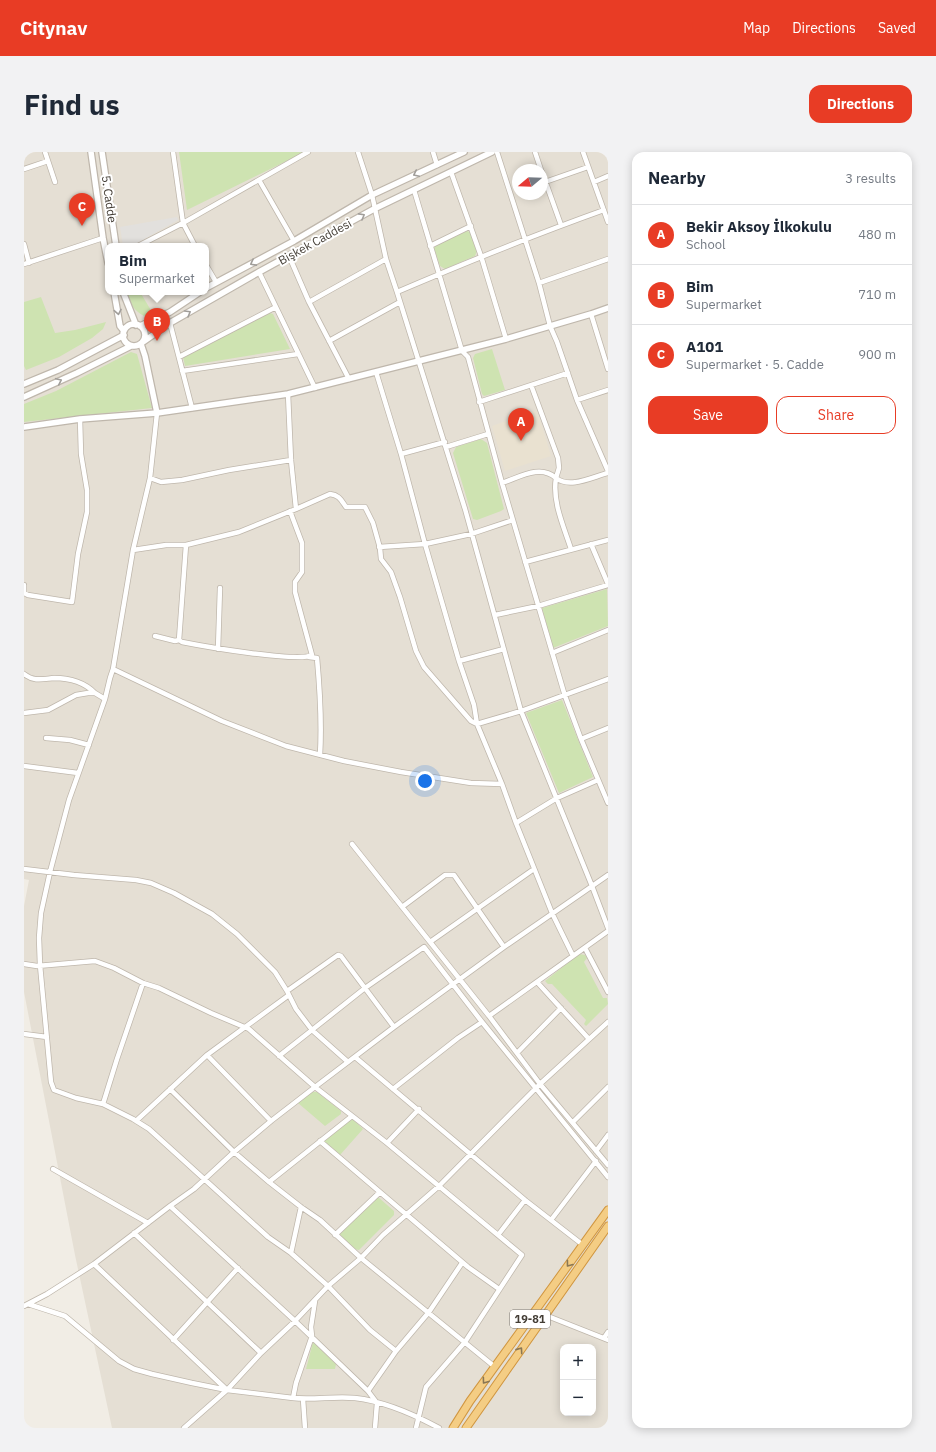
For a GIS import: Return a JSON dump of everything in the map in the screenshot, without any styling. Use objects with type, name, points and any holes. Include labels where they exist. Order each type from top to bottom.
[{"type":"highway","name":"19-81","points":[[453,1428],[608,1210]]},
{"type":"highway","name":"19-81","points":[[466,1428],[608,1226]]},
{"type":"street","points":[[45,152],[55,182]]},
{"type":"street","name":"5. Cadde","points":[[91,152],[105,248]]},
{"type":"street","name":"5. Cadde","points":[[104,152],[115,243]]},
{"type":"street","points":[[173,152],[183,223],[193,243]]},
{"type":"street","points":[[144,243],[183,223],[308,152]]},
{"type":"street","points":[[358,152],[372,195],[386,259],[446,445],[521,711],[592,886],[608,930],[489,1016]]},
{"type":"street","points":[[433,152],[437,165]]},
{"type":"street","name":"Bişkek Caddesi","points":[[209,286],[294,241],[372,195],[464,152]]},
{"type":"street","name":"Bişkek Caddesi","points":[[142,343],[170,323],[374,209],[492,152]]},
{"type":"street","points":[[497,152],[539,283],[550,326],[577,400],[608,472],[571,483],[563,483],[547,472],[539,471],[502,483]]},
{"type":"street","points":[[535,152],[539,164]]},
{"type":"street","points":[[583,152],[608,222]]},
{"type":"street","points":[[24,169],[48,161]]},
{"type":"street","points":[[548,181],[588,167]]},
{"type":"street","points":[[451,172],[481,256],[506,339]]},
{"type":"street","points":[[594,182],[608,176]]},
{"type":"street","points":[[259,180],[294,241]]},
{"type":"street","points":[[414,190],[462,351],[468,357],[502,483],[565,696],[608,803]]},
{"type":"street","points":[[548,191],[560,225]]},
{"type":"street","points":[[397,292],[481,256],[560,225],[604,210]]},
{"type":"street","points":[[430,246],[471,226]]},
{"type":"street","points":[[24,244],[26,264],[103,238],[114,236]]},
{"type":"street","points":[[289,256],[309,302],[349,379]]},
{"type":"street","points":[[309,302],[386,259]]},
{"type":"street","points":[[539,283],[608,259]]},
{"type":"street","points":[[209,270],[216,282]]},
{"type":"street","points":[[259,272],[315,388]]},
{"type":"street","points":[[115,295],[120,326],[124,333],[125,341],[131,346]]},
{"type":"street","points":[[124,295],[138,326],[145,335],[142,343],[157,412],[150,478],[133,550],[114,669],[89,745],[68,800],[50,872],[42,913],[39,938],[40,965],[51,1082],[54,1090],[76,1098],[103,1104],[136,1120],[149,1129],[268,1236],[291,1253],[328,1286],[370,1330],[396,1351]]},
{"type":"street","points":[[24,384],[58,370],[124,333],[129,326],[138,326],[170,312],[196,295]]},
{"type":"street","points":[[329,341],[400,302]]},
{"type":"street","points":[[179,357],[276,307]]},
{"type":"street","points":[[24,427],[80,419],[192,408],[288,394],[462,351],[608,308]]},
{"type":"street","points":[[591,314],[608,368]]},
{"type":"street","points":[[170,323],[192,408]]},
{"type":"street","points":[[24,397],[131,346],[138,346],[142,343]]},
{"type":"street","points":[[182,371],[298,354]]},
{"type":"street","points":[[376,372],[401,454],[459,661],[474,705],[477,724],[552,913],[572,956]]},
{"type":"street","points":[[479,402],[568,373]]},
{"type":"street","points":[[532,385],[558,458],[559,468],[555,489],[558,507],[571,549]]},
{"type":"street","points":[[577,400],[608,390]]},
{"type":"street","points":[[288,394],[291,460],[296,509]]},
{"type":"street","points":[[24,585],[24,593],[28,595],[72,602],[78,554],[88,512],[87,490],[81,454],[80,419]]},
{"type":"street","points":[[401,454],[446,445],[488,434]]},
{"type":"street","points":[[150,478],[161,482],[182,480],[229,470],[291,460]]},
{"type":"street","points":[[133,550],[166,545],[186,545],[239,532],[330,494],[338,496],[346,507],[365,507],[373,523],[381,558],[391,572],[400,597],[416,651],[424,667],[470,721],[477,724],[521,711],[608,679]]},
{"type":"street","points":[[290,511],[302,543],[302,572],[295,582],[295,592],[312,655],[309,657]]},
{"type":"street","points":[[379,547],[425,544],[471,534],[513,520]]},
{"type":"street","points":[[525,562],[608,540]]},
{"type":"street","points":[[495,615],[538,606],[608,585],[591,544]]},
{"type":"street","points":[[179,640],[186,545]]},
{"type":"street","points":[[218,649],[220,588]]},
{"type":"street","points":[[552,652],[608,630]]},
{"type":"street","points":[[155,636],[218,649],[317,658],[322,726],[320,755]]},
{"type":"street","points":[[459,661],[504,649]]},
{"type":"street","points":[[114,669],[222,721],[286,746],[351,762],[440,779],[471,783],[502,784]]},
{"type":"street","points":[[24,674],[39,680],[54,678],[80,682],[105,699]]},
{"type":"street","points":[[24,713],[48,710],[76,695],[88,692],[95,693]]},
{"type":"street","points":[[581,739],[608,728]]},
{"type":"street","points":[[46,738],[70,740],[89,745]]},
{"type":"street","points":[[24,766],[78,773]]},
{"type":"street","points":[[516,823],[557,798],[598,780]]},
{"type":"street","points":[[352,844],[489,1016],[540,1084],[608,1165]]},
{"type":"street","points":[[24,869],[136,880],[151,883],[174,893],[212,914],[237,934],[274,972],[288,993],[296,1009],[312,1030],[348,1062]]},
{"type":"street","points":[[430,942],[534,869]]},
{"type":"street","points":[[402,907],[445,875],[454,875],[504,947]]},
{"type":"street","points":[[26,1305],[47,1294],[94,1264],[194,1189],[271,1120],[394,1027],[504,947],[608,875]]},
{"type":"street","points":[[279,1056],[365,988],[424,947],[482,1022],[608,1177]]},
{"type":"street","points":[[585,948],[608,992]]},
{"type":"street","points":[[136,1120],[207,1055],[338,955],[341,956],[394,1027]]},
{"type":"street","points":[[24,964],[40,965],[95,961],[114,968],[143,983],[159,988],[211,1014],[245,1027],[315,1087],[387,1143],[522,1255],[465,1342],[426,1387],[416,1428]]},
{"type":"street","points":[[537,982],[589,1039]]},
{"type":"street","points":[[103,1104],[143,983]]},
{"type":"street","points":[[517,1053],[561,1008]]},
{"type":"street","points":[[393,1089],[458,1038],[482,1022]]},
{"type":"street","points":[[184,1428],[227,1390],[261,1353],[295,1321],[328,1286],[361,1258],[383,1235],[439,1186],[540,1084],[606,1023],[608,1030]]},
{"type":"street","points":[[24,1034],[47,1037]]},
{"type":"street","points":[[207,1055],[271,1120]]},
{"type":"street","points":[[355,1057],[419,1109],[525,1200],[583,1245]]},
{"type":"street","points":[[573,1122],[608,1087]]},
{"type":"street","points":[[170,1089],[234,1152],[269,1182],[320,1220],[361,1258],[495,1367]]},
{"type":"street","points":[[387,1143],[419,1109]]},
{"type":"street","points":[[269,1182],[352,1116]]},
{"type":"street","points":[[596,1151],[608,1135]]},
{"type":"street","points":[[320,1141],[462,1263],[499,1289]]},
{"type":"street","points":[[551,1220],[596,1161]]},
{"type":"street","points":[[54,1169],[148,1223]]},
{"type":"street","points":[[335,1235],[379,1192]]},
{"type":"street","points":[[498,1235],[525,1200]]},
{"type":"street","points":[[170,1206],[312,1336],[368,1391],[377,1403],[375,1428]]},
{"type":"street","points":[[291,1253],[301,1207]]},
{"type":"street","points":[[134,1233],[261,1353]]},
{"type":"street","points":[[368,1391],[396,1351],[428,1312],[462,1263]]},
{"type":"street","points":[[94,1264],[227,1390]]},
{"type":"street","points":[[173,1340],[238,1268]]},
{"type":"street","points":[[293,1398],[296,1383],[312,1336],[311,1328],[316,1299]]},
{"type":"street","points":[[26,1305],[65,1316],[119,1361],[134,1369],[185,1382],[227,1390],[303,1399],[355,1398],[377,1403],[419,1417],[439,1428]]},
{"type":"street","points":[[545,1315],[606,1339],[608,1332]]},
{"type":"street","points":[[303,1399],[305,1428]]},
{"type":"shaded area","points":[[24,152],[608,152],[608,1428],[112,1428],[75,1255],[24,992],[24,906],[29,880],[24,879]]},
{"type":"shaded area","points":[[177,217],[178,220],[137,243],[123,243],[120,227]]},
{"type":"shaded area","points":[[537,410],[551,456],[505,471],[492,426]]},
{"type":"green space","points":[[179,152],[305,152],[187,210]]},
{"type":"green space","points":[[467,231],[470,232],[477,251],[475,256],[445,269],[440,266],[434,248],[436,245]]},
{"type":"green space","points":[[127,295],[142,295],[152,312],[144,316],[140,314],[132,306]]},
{"type":"green space","points":[[41,297],[55,333],[75,330],[106,322],[103,329],[92,338],[59,357],[26,370],[24,366],[24,302]]},
{"type":"green space","points":[[270,313],[273,314],[290,349],[185,366],[183,357]]},
{"type":"green space","points":[[492,349],[505,390],[484,396],[482,394],[473,358],[475,354]]},
{"type":"green space","points":[[131,352],[137,354],[152,408],[24,422],[24,404],[56,391]]},
{"type":"green space","points":[[481,439],[487,443],[504,509],[477,520],[473,519],[453,453],[456,447]]},
{"type":"green space","points":[[607,589],[608,626],[553,648],[542,608]]},
{"type":"green space","points":[[562,700],[593,777],[559,793],[526,713]]},
{"type":"green space","points":[[579,954],[585,955],[587,958],[584,962],[603,998],[607,998],[608,1004],[586,1026],[584,1024],[586,1020],[552,984],[548,984],[545,981]]},
{"type":"green space","points":[[312,1092],[317,1092],[341,1111],[341,1114],[325,1126],[298,1103]]},
{"type":"green space","points":[[349,1120],[354,1120],[363,1129],[340,1155],[324,1142],[325,1138]]},
{"type":"green space","points":[[378,1197],[394,1211],[394,1215],[359,1250],[354,1249],[337,1233]]},
{"type":"green space","points":[[313,1342],[336,1364],[335,1369],[306,1369]]},
{"type":"place","name":"A101","points":[[82,226]]},
{"type":"place","name":"Bim","points":[[157,341]]},
{"type":"place","name":"Bekir Aksoy İlkokulu","points":[[521,441]]}]
